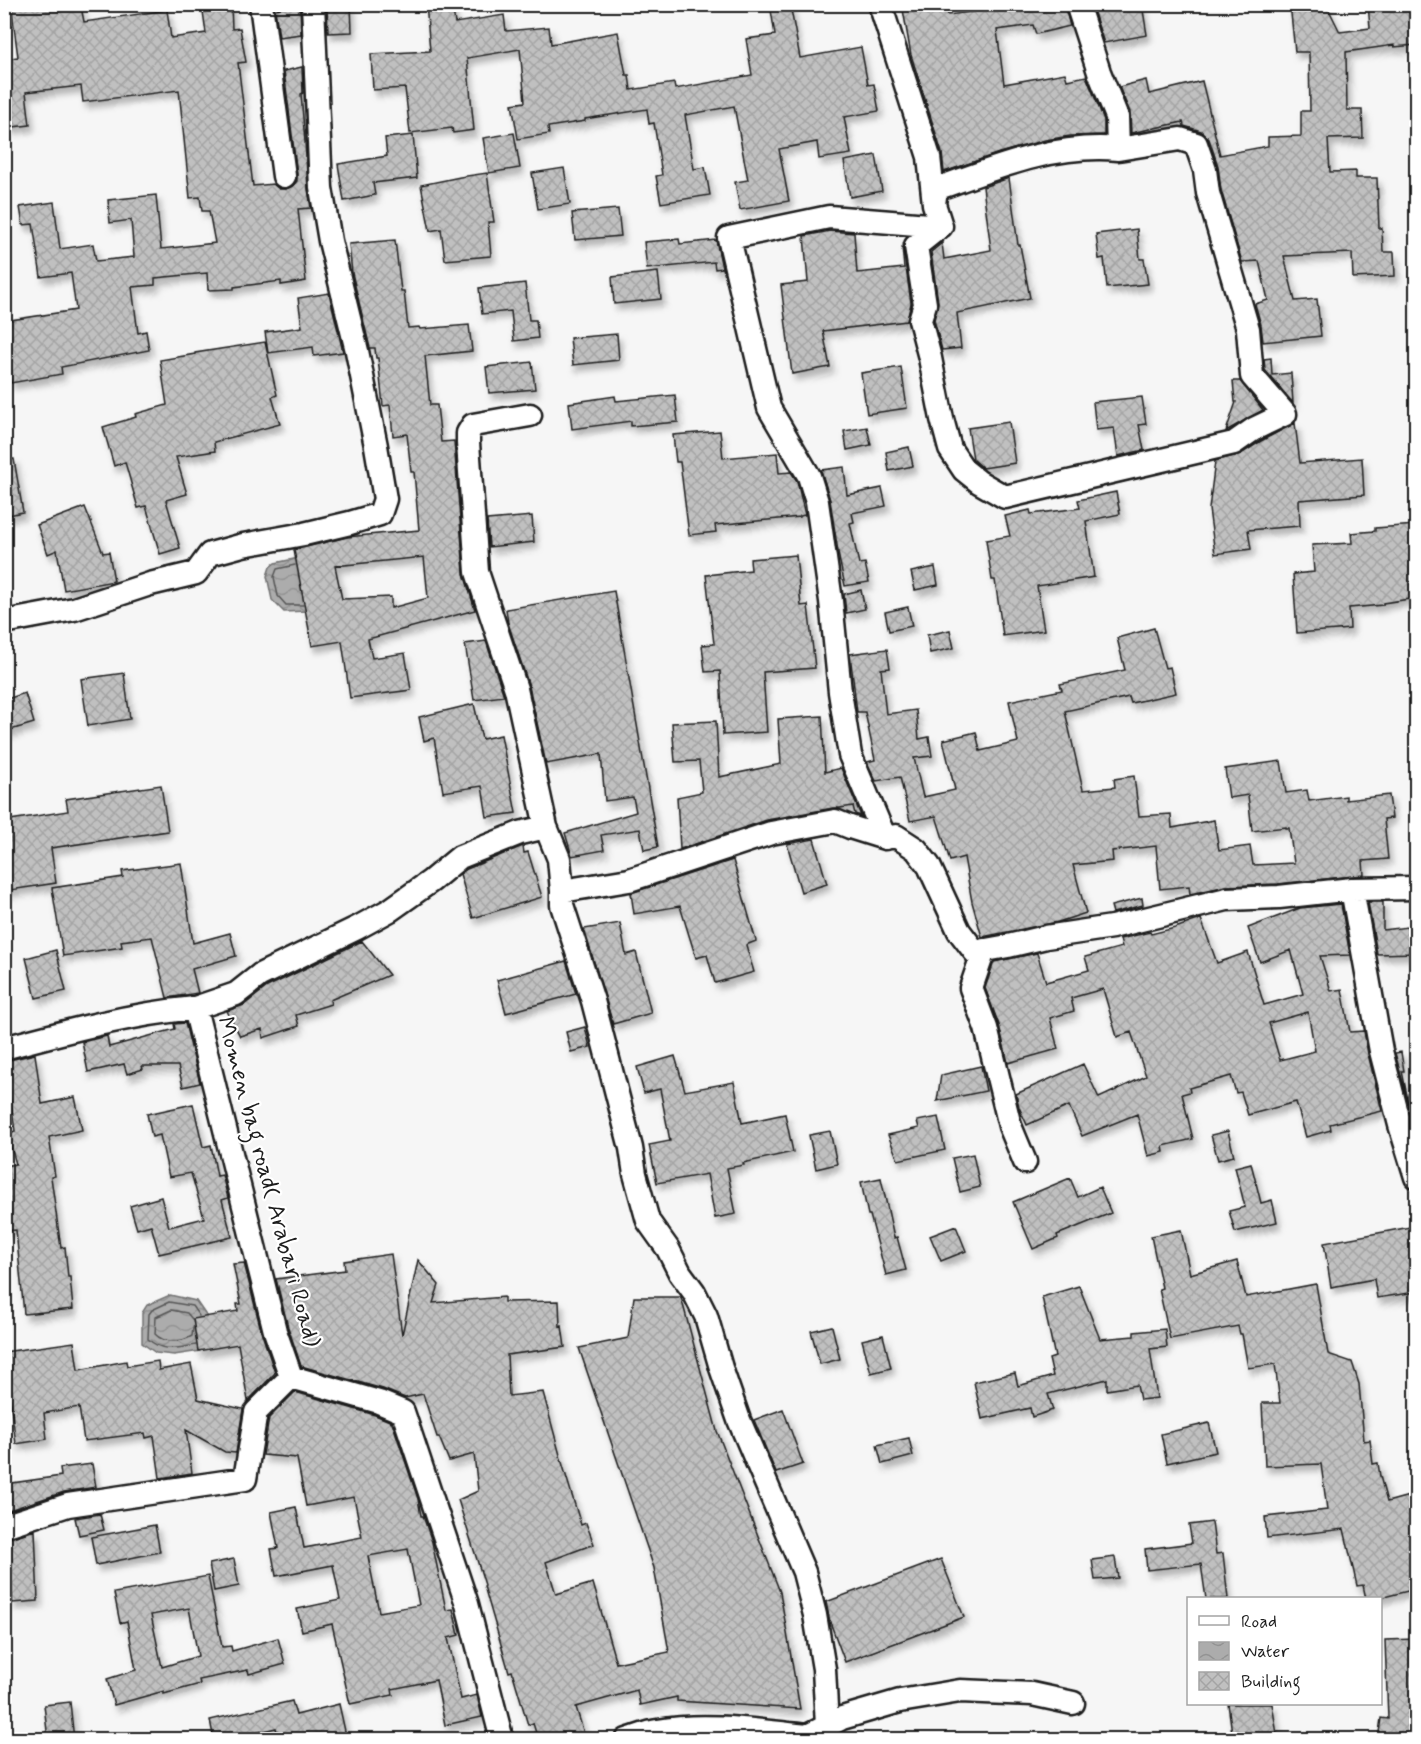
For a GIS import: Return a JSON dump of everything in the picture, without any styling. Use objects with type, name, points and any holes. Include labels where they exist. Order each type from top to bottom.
[{"type":"street","points":[[4,622],[74,609],[150,584],[196,573],[210,554],[243,545],[304,534],[380,514],[385,499],[376,446],[357,351],[330,241],[321,188],[313,4]]},
{"type":"street","points":[[880,4],[929,157],[934,204],[941,226]]},
{"type":"street","points":[[1077,4],[1099,72],[1117,117],[1118,148]]},
{"type":"street","points":[[263,6],[284,176]]},
{"type":"street","points":[[934,204],[936,189],[997,167],[1048,153],[1100,147],[1118,148],[1180,139],[1196,144],[1248,329],[1252,376],[1285,414],[1254,429],[1234,443],[1005,497],[964,470],[950,449],[942,419],[920,320],[925,304],[916,246],[941,226]]},
{"type":"street","points":[[885,838],[850,756],[817,502],[809,476],[769,408],[729,238],[829,217],[941,226]]},
{"type":"street","points":[[530,415],[473,425],[468,433],[477,572],[516,689],[546,827],[559,860],[562,905],[593,1001],[648,1221],[668,1249],[706,1316],[739,1420],[804,1572],[815,1615],[824,1669],[814,1734]]},
{"type":"street","points":[[562,891],[629,880],[771,833],[835,821],[885,838],[896,836],[916,849],[929,866],[959,931],[975,952],[1112,927],[1227,899],[1279,897],[1352,889],[1416,888]]},
{"type":"street","name":"Momen bag road( Arabari Road)","points":[[502,1740],[467,1604],[404,1412],[379,1402],[291,1377],[275,1331],[195,1008],[236,994],[260,975],[390,910],[460,857],[520,833],[546,827]]},
{"type":"street","points":[[1352,889],[1381,1051],[1416,1177]]},
{"type":"street","points":[[984,950],[971,988],[986,1028],[1010,1126],[1025,1162]]},
{"type":"street","points":[[4,1048],[165,1011],[195,1008]]},
{"type":"street","points":[[4,1526],[68,1505],[245,1479],[256,1412],[291,1377]]},
{"type":"street","points":[[627,1740],[657,1731],[693,1727],[814,1734],[842,1718],[900,1701],[960,1691],[1032,1694],[1073,1703]]},
{"type":"water","points":[[299,558],[307,611],[284,612],[272,600],[267,576],[270,567],[275,563]]},
{"type":"water","points":[[170,1295],[196,1301],[207,1317],[200,1351],[174,1355],[156,1353],[142,1343],[142,1313],[147,1305]]},
{"type":"building","points":[[11,4],[71,4],[71,8],[81,6],[84,22],[167,10],[171,38],[206,33],[202,4],[231,4],[232,29],[240,28],[246,62],[238,63],[253,186],[273,184],[279,189],[286,189],[297,181],[284,71],[302,67],[303,93],[301,94],[311,208],[298,209],[306,281],[281,285],[281,281],[234,287],[234,289],[208,290],[207,273],[155,278],[155,285],[132,287],[138,333],[146,331],[149,350],[61,367],[62,374],[11,383],[4,321],[76,310],[71,273],[41,277],[33,224],[23,225],[20,207],[54,202],[60,249],[93,244],[96,261],[134,257],[131,220],[110,223],[108,200],[156,195],[161,249],[215,243],[209,211],[202,211],[200,197],[190,198],[179,90],[83,102],[81,86],[26,92],[30,125],[4,128],[4,59],[18,57]]},
{"type":"building","points":[[327,4],[351,4],[352,32],[328,33]]},
{"type":"building","points":[[426,4],[452,4],[455,23],[504,15],[506,31],[549,27],[551,44],[618,32],[631,90],[674,83],[675,89],[752,75],[746,39],[775,35],[770,4],[790,4],[800,58],[861,47],[868,85],[874,84],[879,111],[844,117],[851,154],[819,159],[817,142],[779,149],[789,201],[740,210],[735,182],[748,180],[734,106],[685,115],[694,169],[705,167],[710,195],[661,203],[656,176],[662,175],[654,123],[649,124],[647,109],[548,127],[549,134],[518,139],[512,104],[525,102],[520,49],[467,58],[474,130],[453,133],[452,128],[410,133],[405,88],[373,90],[371,54],[430,51]]},
{"type":"building","points":[[902,4],[945,4],[948,15],[992,9],[992,4],[1019,4],[1020,11],[1046,4],[1064,4],[1070,26],[1036,34],[1033,25],[997,30],[1004,84],[1065,73],[1067,80],[1086,76],[1104,120],[1104,135],[1070,136],[1045,140],[944,172],[942,153],[911,55]]},
{"type":"building","points":[[1091,4],[1142,4],[1147,35],[1104,43]]},
{"type":"building","points":[[1290,4],[1326,4],[1340,32],[1370,28],[1368,4],[1416,4],[1416,45],[1394,47],[1394,45],[1346,52],[1347,110],[1362,110],[1363,138],[1328,139],[1330,172],[1356,171],[1356,178],[1377,178],[1379,228],[1382,228],[1383,252],[1394,252],[1395,276],[1353,278],[1352,253],[1284,256],[1295,301],[1317,299],[1321,336],[1263,342],[1255,304],[1268,300],[1259,261],[1242,262],[1209,139],[1201,131],[1184,126],[1183,122],[1131,133],[1130,112],[1119,87],[1146,80],[1149,94],[1202,81],[1220,155],[1268,146],[1268,137],[1301,136],[1301,111],[1310,111],[1309,52],[1295,52]]},
{"type":"building","points":[[300,5],[301,34],[279,37],[275,9]]},
{"type":"building","points":[[514,133],[520,168],[489,173],[483,138]]},
{"type":"building","points":[[413,135],[417,178],[373,183],[375,195],[344,201],[338,164],[387,156],[385,138]]},
{"type":"building","points":[[876,155],[882,191],[850,197],[844,161]]},
{"type":"building","points":[[564,168],[570,204],[538,209],[532,173]]},
{"type":"building","points":[[487,173],[494,222],[488,222],[491,256],[445,260],[441,229],[430,231],[421,185]]},
{"type":"building","points":[[1009,178],[1018,245],[1020,245],[1030,298],[957,313],[961,348],[942,350],[934,320],[938,302],[931,252],[942,243],[944,259],[991,250],[983,187]]},
{"type":"building","points":[[618,209],[621,236],[575,240],[572,213]]},
{"type":"building","points":[[1137,229],[1140,259],[1144,259],[1148,284],[1107,288],[1104,258],[1099,259],[1096,234]]},
{"type":"building","points":[[830,231],[854,233],[857,273],[904,268],[903,247],[911,303],[907,321],[823,331],[830,367],[792,374],[781,285],[808,282],[804,236]]},
{"type":"building","points":[[679,239],[680,244],[716,240],[722,268],[715,269],[714,262],[647,269],[644,242]]},
{"type":"building","points":[[395,240],[408,328],[469,325],[472,351],[425,356],[430,405],[437,405],[441,442],[454,441],[464,573],[475,610],[368,639],[372,658],[405,653],[411,690],[350,698],[342,641],[312,646],[294,550],[347,537],[419,530],[414,472],[411,472],[407,434],[393,436],[390,405],[383,406],[378,358],[376,358],[375,348],[370,348],[352,273],[349,244]],"holes":[[[424,557],[428,598],[391,608],[391,597],[342,599],[335,566]]]},
{"type":"building","points":[[658,272],[661,299],[614,304],[612,277]]},
{"type":"building","points":[[525,283],[529,320],[536,320],[538,338],[514,341],[511,311],[482,314],[479,288]]},
{"type":"building","points":[[329,293],[343,352],[314,356],[313,347],[268,353],[265,332],[302,327],[298,298]]},
{"type":"building","points":[[617,334],[619,360],[573,365],[570,338]]},
{"type":"building","points":[[265,342],[277,395],[272,397],[280,424],[214,442],[215,451],[176,457],[187,494],[166,500],[180,548],[160,554],[146,506],[138,508],[125,462],[114,466],[103,427],[136,417],[135,414],[167,405],[160,360]]},
{"type":"building","points":[[1271,358],[1272,375],[1291,373],[1293,403],[1265,370],[1264,359]]},
{"type":"building","points":[[532,362],[535,389],[489,393],[486,367]]},
{"type":"building","points":[[901,367],[907,408],[867,414],[861,373]]},
{"type":"building","points":[[1233,381],[1240,381],[1263,410],[1226,431],[1236,402]]},
{"type":"building","points":[[675,395],[678,422],[631,426],[631,421],[572,429],[569,403],[615,396],[616,401]]},
{"type":"building","points":[[1142,397],[1146,424],[1139,425],[1144,450],[1118,456],[1114,428],[1096,430],[1093,402]]},
{"type":"building","points":[[1009,422],[1015,463],[983,468],[973,459],[968,428]]},
{"type":"building","points":[[1295,423],[1300,463],[1362,458],[1364,495],[1299,500],[1300,526],[1248,530],[1251,549],[1215,554],[1209,509],[1215,461],[1241,454]]},
{"type":"building","points":[[867,427],[871,445],[847,450],[844,431]]},
{"type":"building","points":[[720,431],[723,458],[777,453],[779,473],[791,472],[797,481],[805,515],[715,525],[716,532],[689,535],[680,462],[676,462],[673,435]]},
{"type":"building","points":[[909,447],[913,466],[889,471],[886,452]]},
{"type":"building","points":[[4,459],[14,459],[23,512],[4,516]]},
{"type":"building","points":[[844,467],[847,495],[882,488],[886,506],[852,513],[854,522],[850,523],[859,564],[865,563],[869,582],[845,586],[830,500],[821,470]]},
{"type":"building","points":[[1116,492],[1120,514],[1086,521],[1094,577],[1037,586],[1044,630],[1003,636],[995,580],[992,580],[986,540],[1010,536],[1005,516],[1030,510],[1031,514],[1080,508],[1078,500]]},
{"type":"building","points":[[85,507],[103,553],[109,552],[114,581],[64,590],[57,550],[48,554],[37,525]]},
{"type":"building","points":[[532,516],[534,542],[489,547],[487,520]]},
{"type":"building","points":[[1416,525],[1416,598],[1383,603],[1383,605],[1349,608],[1350,629],[1297,633],[1293,574],[1314,572],[1312,545],[1352,543],[1351,533],[1375,531],[1375,528]]},
{"type":"building","points":[[796,555],[801,606],[808,605],[815,668],[763,672],[767,732],[723,735],[720,671],[705,672],[702,645],[714,644],[706,575],[751,570],[750,559]]},
{"type":"building","points":[[935,567],[938,585],[915,590],[911,572]]},
{"type":"building","points":[[861,590],[865,609],[846,613],[844,594]]},
{"type":"building","points":[[614,591],[658,847],[644,850],[640,829],[601,835],[604,850],[572,856],[565,833],[636,812],[633,797],[605,801],[601,754],[546,764],[529,686],[508,623],[506,609]]},
{"type":"building","points":[[908,607],[912,626],[889,631],[885,612]]},
{"type":"building","points":[[1154,628],[1165,668],[1170,667],[1176,693],[1131,703],[1129,697],[1065,711],[1083,790],[1115,787],[1114,779],[1134,776],[1139,816],[1171,814],[1172,828],[1214,820],[1219,850],[1250,846],[1253,865],[1294,863],[1289,828],[1252,831],[1248,795],[1229,798],[1225,769],[1281,761],[1286,793],[1307,790],[1309,801],[1346,796],[1346,800],[1389,795],[1392,818],[1384,819],[1388,859],[1363,861],[1364,875],[1278,884],[1226,886],[1190,894],[1189,886],[1160,889],[1156,846],[1112,851],[1113,861],[1073,865],[1086,913],[1058,922],[982,937],[972,902],[964,857],[950,861],[936,816],[910,821],[900,777],[876,781],[867,762],[875,760],[865,712],[857,712],[850,654],[887,649],[890,668],[881,669],[886,714],[916,710],[919,739],[929,737],[932,756],[914,758],[923,797],[955,790],[943,740],[976,732],[980,751],[1018,742],[1009,701],[1062,690],[1060,684],[1125,670],[1117,638]]},
{"type":"building","points":[[950,630],[954,648],[930,653],[927,635]]},
{"type":"building","points":[[486,641],[504,696],[474,700],[465,644]]},
{"type":"building","points":[[124,673],[130,719],[88,726],[81,679]]},
{"type":"building","points":[[25,693],[34,723],[4,732],[4,700]]},
{"type":"building","points":[[474,704],[482,739],[501,735],[516,813],[487,817],[482,786],[443,792],[434,738],[424,741],[419,717]]},
{"type":"building","points":[[822,716],[825,772],[841,768],[861,816],[855,814],[853,806],[767,820],[680,849],[677,797],[702,792],[699,761],[675,762],[672,723],[716,721],[719,777],[781,764],[778,719]]},
{"type":"building","points":[[161,785],[168,831],[51,848],[56,883],[4,891],[4,821],[68,811],[66,799]]},
{"type":"building","points":[[814,839],[827,884],[801,892],[787,844]]},
{"type":"building","points":[[523,846],[524,853],[528,852],[542,897],[473,918],[460,874]]},
{"type":"building","points":[[733,860],[756,941],[746,945],[754,972],[715,983],[707,955],[696,958],[680,906],[634,914],[631,893]]},
{"type":"building","points":[[181,863],[193,943],[230,933],[236,956],[192,969],[198,993],[167,998],[152,937],[121,941],[122,947],[63,956],[52,888],[123,877],[122,871]]},
{"type":"building","points":[[1142,898],[1143,905],[1113,913],[1111,906]]},
{"type":"building","points":[[1368,902],[1383,902],[1383,930],[1416,926],[1416,953],[1377,954]]},
{"type":"building","points":[[1341,904],[1350,955],[1320,956],[1331,991],[1342,989],[1350,1032],[1364,1031],[1382,1111],[1330,1124],[1331,1130],[1306,1137],[1296,1102],[1248,1115],[1241,1092],[1236,1093],[1231,1076],[1189,1088],[1190,1092],[1182,1094],[1193,1139],[1163,1146],[1164,1152],[1148,1156],[1137,1114],[1082,1136],[1069,1106],[1027,1125],[1016,1094],[1083,1064],[1099,1098],[1146,1076],[1131,1032],[1117,1037],[1103,989],[1071,998],[1074,1011],[1050,1018],[1058,1049],[1008,1063],[999,1025],[985,988],[994,962],[1037,953],[1046,982],[1089,970],[1085,957],[1122,947],[1120,939],[1150,932],[1151,934],[1201,919],[1217,963],[1248,952],[1264,1005],[1303,994],[1291,950],[1260,962],[1248,928],[1300,908]],"holes":[[[1308,1012],[1315,1051],[1280,1060],[1269,1023]]]},
{"type":"building","points":[[620,923],[626,955],[636,952],[651,1013],[613,1024],[584,929]]},
{"type":"building","points":[[362,941],[389,975],[330,1000],[331,1004],[296,1015],[299,1026],[263,1038],[262,1029],[240,1036],[227,1011],[244,1005],[267,987]]},
{"type":"building","points":[[56,950],[66,991],[36,998],[26,958]]},
{"type":"building","points":[[566,961],[576,994],[506,1013],[497,980]]},
{"type":"building","points":[[185,1023],[200,1083],[183,1087],[178,1066],[142,1066],[143,1069],[127,1074],[124,1064],[88,1072],[82,1042],[107,1036],[109,1047],[175,1029],[174,1024]]},
{"type":"building","points":[[585,1027],[590,1047],[571,1052],[566,1032]]},
{"type":"building","points":[[1401,1052],[1404,1071],[1402,1071],[1409,1105],[1415,1104],[1416,1123],[1413,1121],[1395,1053]]},
{"type":"building","points":[[35,1054],[42,1104],[75,1097],[82,1130],[49,1137],[55,1176],[51,1177],[61,1248],[65,1247],[68,1277],[70,1277],[73,1309],[24,1314],[16,1230],[4,1231],[4,1166],[16,1164],[7,1134],[15,1131],[5,1061]]},
{"type":"building","points":[[675,1056],[685,1091],[734,1082],[742,1123],[785,1114],[793,1152],[727,1168],[736,1214],[715,1218],[707,1174],[657,1183],[649,1145],[670,1141],[660,1089],[644,1093],[637,1067]]},
{"type":"building","points":[[981,1066],[986,1091],[937,1101],[941,1075]]},
{"type":"building","points":[[193,1104],[203,1147],[211,1145],[217,1176],[222,1175],[228,1198],[222,1200],[232,1237],[159,1254],[151,1225],[137,1229],[130,1206],[161,1197],[169,1227],[204,1218],[191,1173],[169,1177],[160,1135],[152,1137],[147,1114]]},
{"type":"building","points":[[938,1117],[945,1150],[898,1160],[888,1135],[919,1128],[917,1121]]},
{"type":"building","points":[[830,1131],[837,1164],[816,1169],[809,1135]]},
{"type":"building","points":[[1228,1131],[1234,1156],[1218,1160],[1211,1135]]},
{"type":"building","points":[[973,1154],[980,1187],[960,1192],[952,1158]]},
{"type":"building","points":[[1251,1163],[1261,1203],[1272,1200],[1277,1222],[1235,1232],[1229,1211],[1245,1207],[1235,1167]]},
{"type":"building","points":[[881,1178],[894,1238],[897,1237],[906,1270],[886,1275],[870,1215],[868,1215],[861,1182]]},
{"type":"building","points":[[1070,1178],[1078,1197],[1100,1187],[1111,1213],[1057,1235],[1058,1238],[1033,1249],[1013,1202]]},
{"type":"building","points":[[956,1226],[966,1251],[941,1261],[930,1236]]},
{"type":"building","points":[[1416,1226],[1416,1292],[1377,1298],[1374,1279],[1331,1287],[1324,1243]]},
{"type":"building","points":[[1181,1230],[1190,1274],[1237,1261],[1246,1297],[1316,1284],[1328,1354],[1352,1362],[1359,1384],[1364,1441],[1370,1440],[1373,1464],[1378,1463],[1387,1502],[1416,1494],[1416,1589],[1382,1598],[1366,1597],[1363,1585],[1357,1586],[1344,1529],[1267,1538],[1265,1517],[1327,1510],[1321,1464],[1265,1466],[1262,1403],[1280,1403],[1275,1364],[1248,1368],[1242,1334],[1238,1326],[1170,1339],[1151,1236]]},
{"type":"building","points":[[391,1254],[402,1335],[418,1260],[439,1285],[433,1303],[504,1297],[504,1302],[559,1301],[560,1327],[562,1326],[565,1347],[507,1355],[509,1396],[543,1392],[581,1525],[586,1523],[594,1544],[546,1562],[556,1594],[593,1583],[616,1663],[669,1652],[654,1568],[579,1348],[628,1338],[634,1297],[681,1297],[717,1431],[780,1592],[800,1709],[677,1701],[677,1697],[640,1705],[637,1690],[576,1707],[586,1740],[538,1740],[533,1723],[528,1725],[512,1671],[509,1672],[458,1500],[478,1491],[474,1454],[449,1461],[437,1437],[423,1394],[405,1398],[383,1389],[301,1366],[288,1327],[276,1279],[345,1270],[344,1261]]},
{"type":"building","points":[[244,1263],[262,1334],[275,1373],[248,1401],[238,1344],[198,1351],[193,1319],[238,1311],[237,1304],[241,1304],[233,1264]]},
{"type":"building","points":[[1079,1286],[1100,1339],[1134,1336],[1134,1332],[1165,1329],[1167,1347],[1150,1349],[1157,1398],[1140,1400],[1137,1385],[1107,1390],[1107,1379],[1048,1394],[1053,1410],[1032,1417],[1030,1408],[982,1419],[974,1382],[1015,1373],[1018,1386],[1053,1376],[1049,1359],[1055,1357],[1042,1297]]},
{"type":"building","points":[[832,1326],[840,1359],[820,1364],[811,1331]]},
{"type":"building","points":[[883,1335],[891,1368],[871,1373],[862,1340]]},
{"type":"building","points":[[74,1342],[78,1370],[126,1361],[127,1366],[158,1361],[159,1370],[191,1364],[198,1399],[243,1409],[236,1453],[225,1452],[186,1430],[192,1473],[160,1478],[154,1436],[146,1438],[145,1433],[84,1441],[79,1407],[44,1413],[47,1439],[16,1444],[10,1399],[4,1400],[4,1352]]},
{"type":"building","points":[[295,1392],[392,1422],[418,1499],[421,1516],[423,1516],[432,1542],[446,1610],[453,1609],[459,1635],[448,1638],[461,1699],[477,1695],[482,1717],[445,1725],[436,1680],[392,1689],[393,1695],[350,1704],[332,1624],[302,1631],[297,1609],[340,1600],[333,1565],[276,1576],[271,1549],[278,1548],[271,1512],[296,1507],[304,1548],[362,1537],[354,1497],[306,1506],[297,1458],[263,1455],[269,1418]],"holes":[[[408,1549],[419,1605],[379,1612],[368,1556]]]},
{"type":"building","points":[[783,1409],[803,1464],[776,1473],[754,1420]]},
{"type":"building","points":[[1209,1423],[1216,1452],[1167,1463],[1161,1434]]},
{"type":"building","points":[[909,1438],[913,1456],[882,1464],[877,1445]]},
{"type":"building","points":[[92,1464],[96,1487],[64,1492],[9,1510],[5,1484],[61,1476],[60,1468]]},
{"type":"building","points":[[100,1514],[104,1530],[79,1535],[75,1518]]},
{"type":"building","points":[[1212,1522],[1216,1554],[1223,1553],[1228,1597],[1206,1597],[1201,1564],[1147,1570],[1145,1549],[1192,1543],[1189,1525]]},
{"type":"building","points":[[155,1525],[160,1552],[96,1565],[91,1537]]},
{"type":"building","points":[[35,1530],[38,1601],[12,1603],[10,1538]]},
{"type":"building","points":[[1115,1557],[1118,1578],[1095,1580],[1092,1560]]},
{"type":"building","points":[[234,1559],[239,1586],[214,1591],[209,1564]]},
{"type":"building","points":[[941,1559],[964,1617],[845,1662],[830,1622],[826,1602]]},
{"type":"building","points":[[208,1576],[222,1647],[231,1646],[232,1651],[278,1638],[285,1664],[249,1674],[248,1670],[199,1680],[200,1684],[114,1705],[107,1679],[136,1670],[127,1621],[120,1623],[114,1593]],"holes":[[[189,1608],[198,1656],[162,1667],[151,1615]]]},
{"type":"building","points":[[1416,1639],[1416,1740],[1378,1740],[1381,1718],[1388,1719],[1385,1640]]},
{"type":"building","points":[[292,1701],[296,1715],[339,1704],[347,1740],[279,1740],[276,1728],[226,1740],[214,1740],[210,1720]]},
{"type":"building","points":[[70,1702],[74,1740],[48,1740],[44,1705]]},
{"type":"building","points":[[1228,1705],[1272,1705],[1278,1740],[1233,1740]]}]
